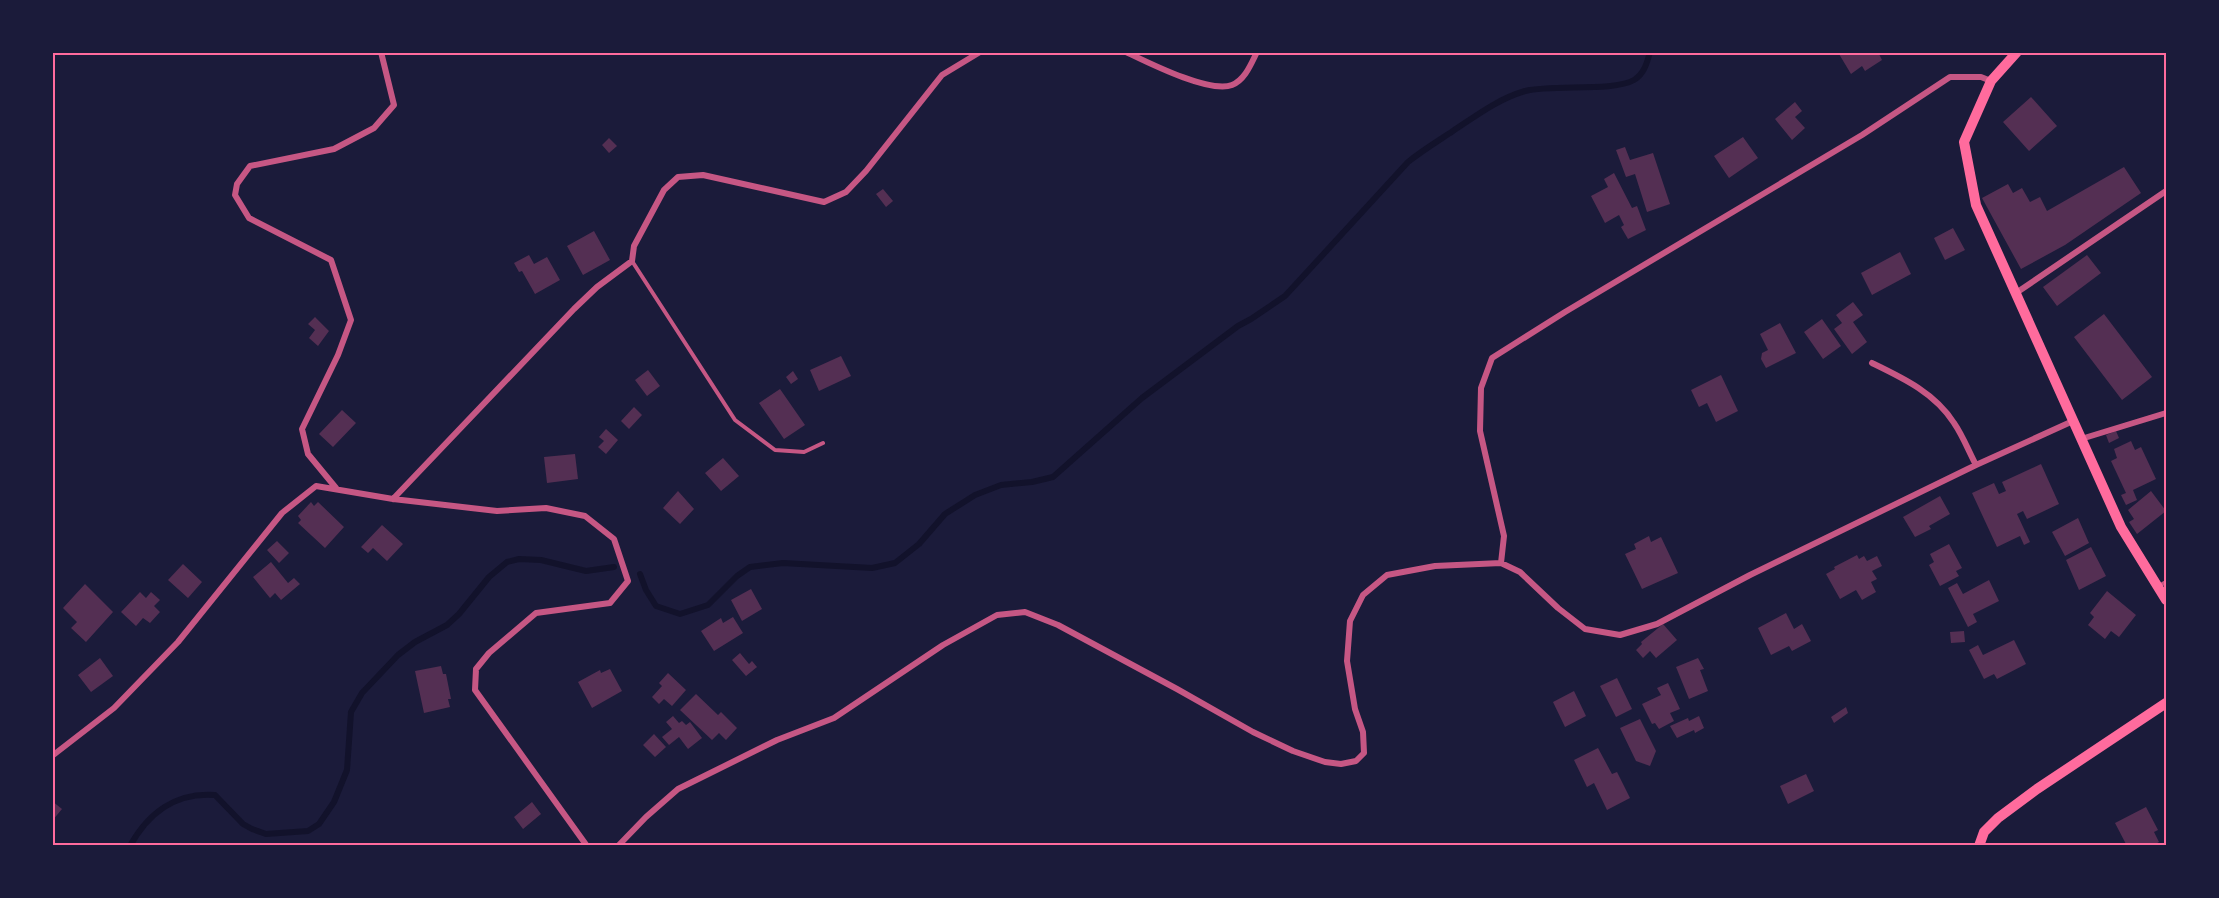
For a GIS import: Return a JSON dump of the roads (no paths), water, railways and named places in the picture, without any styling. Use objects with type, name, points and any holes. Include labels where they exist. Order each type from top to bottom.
[{"type":"main road","points":[[2017,52],[1991,81],[1964,142],[1976,205],[2121,527],[2162,584],[2166,600]]},
{"type":"main road","points":[[1979,846],[1984,832],[1998,818],[2037,789],[2166,703]]},
{"type":"street","points":[[336,489],[308,454],[302,429],[338,355],[351,320],[331,260],[249,218],[235,195],[237,184],[250,166],[334,149],[374,128],[394,105],[381,52]]},
{"type":"street","points":[[393,498],[574,309],[597,287],[632,261],[634,246],[663,190],[678,177],[703,175],[824,202],[846,192],[866,171],[942,75],[980,52]]},
{"type":"street","points":[[1126,52],[1171,73],[1215,86],[1231,86],[1241,80],[1257,52]]},
{"type":"street","points":[[1501,563],[1504,536],[1479,431],[1481,388],[1492,358],[1862,135],[1950,77],[1981,77],[1991,81]]},
{"type":"street","points":[[2015,294],[2166,191]]},
{"type":"street","points":[[1872,363],[1908,380],[1933,399],[1954,422],[1976,465]]},
{"type":"street","points":[[2081,439],[2166,413]]},
{"type":"street","points":[[618,846],[645,817],[678,789],[777,740],[834,718],[944,645],[997,615],[1025,612],[1058,625],[1253,732],[1293,751],[1325,762],[1341,764],[1356,760],[1364,753],[1363,732],[1355,709],[1347,662],[1350,621],[1363,595],[1387,575],[1435,566],[1501,563],[1520,572],[1558,608],[1585,629],[1620,635],[1657,624],[1750,575],[1976,465],[2073,421]]},
{"type":"street","points":[[52,756],[114,708],[178,642],[282,513],[316,486],[497,512],[546,508],[585,516],[614,539],[628,581],[610,603],[536,614],[489,654],[476,669],[475,690],[587,846]]},
{"type":"lane","points":[[632,261],[735,420],[775,450],[804,452],[823,442]]},
{"type":"waterway","points":[[640,574],[656,606],[680,614],[708,605],[737,576],[750,567],[783,563],[872,568],[895,563],[919,544],[945,514],[975,495],[1001,485],[1053,477],[1142,398],[1238,326],[1285,296],[1408,162],[1425,150],[1488,108],[1525,91],[1612,86],[1634,80],[1643,71],[1650,52]]},
{"type":"waterway","points":[[130,846],[145,824],[165,807],[176,801],[201,795],[215,795],[243,824],[266,834],[308,831],[319,824],[334,802],[347,770],[351,712],[362,693],[398,655],[415,642],[447,625],[489,577],[507,562],[519,559],[541,560],[586,571],[614,567]]}]
